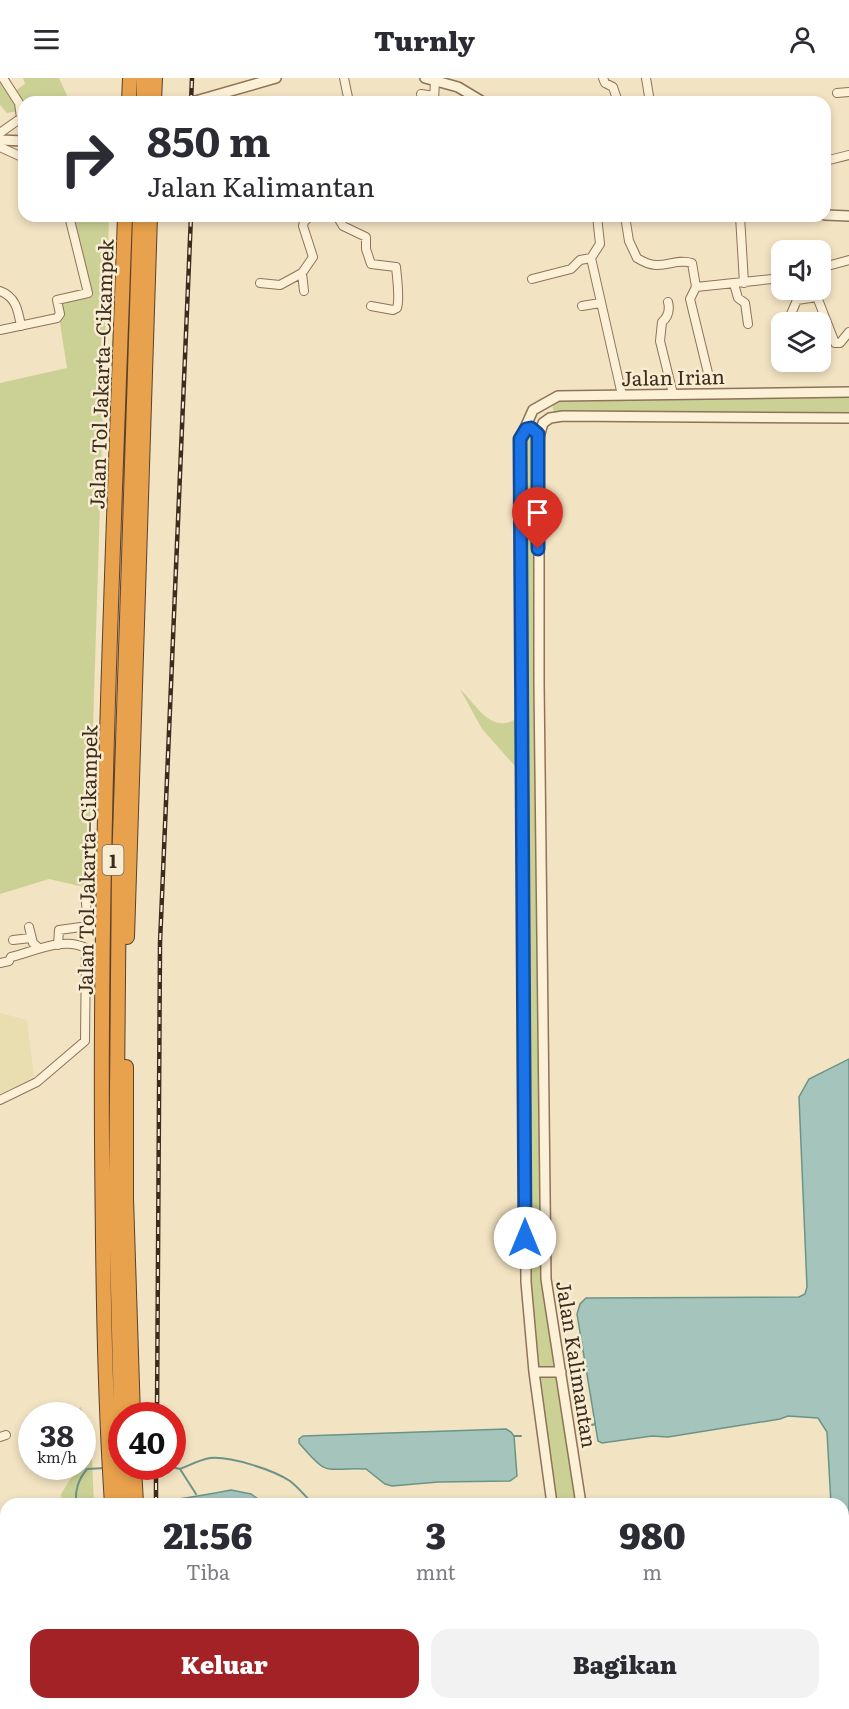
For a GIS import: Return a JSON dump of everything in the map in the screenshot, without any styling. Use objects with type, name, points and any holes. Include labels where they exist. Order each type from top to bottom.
[{"type":"highway","points":[[129,96],[130,78]]},
{"type":"highway","points":[[137,96],[138,78]]},
{"type":"highway","points":[[144,78],[144,96]]},
{"type":"highway","points":[[154,96],[155,78]]},
{"type":"highway","name":"Jalan Tol Jakarta–Cikampek","points":[[112,1402],[103,1208],[103,922],[125,222]]},
{"type":"highway","name":"1","points":[[117,1498],[112,1416],[110,1048],[116,753],[133,222]]},
{"type":"highway","name":"1","points":[[115,1402],[118,867],[140,222]]},
{"type":"highway","name":"1","points":[[133,1402],[126,1198],[127,928],[150,222]]},
{"type":"highway","name":"Jalan Tol Jakarta–Cikampek","points":[[112,1480],[112,1498]]},
{"type":"highway","points":[[122,1480],[123,1498]]},
{"type":"highway","points":[[135,1480],[136,1498]]},
{"type":"street","points":[[3,78],[18,102]]},
{"type":"street","points":[[213,96],[275,78]]},
{"type":"street","points":[[344,78],[348,96]]},
{"type":"street","points":[[603,78],[605,83],[613,87],[616,96]]},
{"type":"street","points":[[646,78],[649,96]]},
{"type":"street","points":[[433,96],[430,79],[458,87],[473,96]]},
{"type":"street","points":[[837,93],[849,92]]},
{"type":"street","points":[[421,93],[428,96]]},
{"type":"street","points":[[0,133],[18,120]]},
{"type":"street","points":[[0,140],[18,141]]},
{"type":"street","points":[[0,147],[18,155]]},
{"type":"street","points":[[831,160],[849,155]]},
{"type":"street","points":[[831,215],[849,216]]},
{"type":"street","points":[[0,330],[57,318],[60,314],[57,300],[88,293],[70,222]]},
{"type":"street","points":[[260,283],[280,285],[302,273],[313,256],[303,226],[304,222]]},
{"type":"street","points":[[341,222],[343,226],[366,237],[366,249],[371,264],[396,267],[399,301],[397,308],[393,310],[371,306]]},
{"type":"street","points":[[598,222],[600,244],[591,258],[622,395]]},
{"type":"street","points":[[626,222],[632,252],[637,258],[653,266],[684,261],[692,263],[696,287],[690,299],[708,374]]},
{"type":"street","points":[[740,222],[744,283]]},
{"type":"street","points":[[532,279],[571,269],[580,260],[591,258]]},
{"type":"street","points":[[831,264],[849,260]]},
{"type":"street","points":[[302,273],[304,291]]},
{"type":"street","points":[[696,287],[771,279]]},
{"type":"street","points":[[734,284],[738,298],[745,303],[748,324]]},
{"type":"street","points":[[0,291],[9,294],[15,301],[21,326]]},
{"type":"street","points":[[792,312],[797,300],[817,297],[823,312]]},
{"type":"street","points":[[668,302],[669,309],[666,320],[662,322],[659,338],[673,394]]},
{"type":"street","points":[[582,306],[600,303]]},
{"type":"street","points":[[831,333],[835,343],[840,343],[849,332]]},
{"type":"street","name":"Jalan Irian","points":[[520,439],[533,410],[558,397],[849,392]]},
{"type":"street","points":[[558,397],[552,404],[553,410],[561,417]]},
{"type":"street","points":[[538,437],[543,423],[550,418],[561,417]]},
{"type":"street","name":"Jalan Irian","points":[[561,417],[849,418]]},
{"type":"street","points":[[520,439],[529,428],[538,432],[538,437]]},
{"type":"street","name":"Jalan Kalimantan","points":[[538,437],[546,1279],[580,1498]]},
{"type":"street","name":"Jalan Kalimantan","points":[[520,439],[526,1282],[534,1372],[551,1498]]},
{"type":"street","points":[[58,945],[59,930],[88,926],[86,903]]},
{"type":"street","points":[[524,923],[543,924]]},
{"type":"street","points":[[29,927],[33,943],[39,948]]},
{"type":"street","points":[[13,940],[31,938]]},
{"type":"street","points":[[0,963],[9,961],[10,957],[39,948],[72,944],[86,948],[86,1040],[37,1082],[0,1100]]},
{"type":"street","points":[[534,1372],[561,1372]]},
{"type":"shaded area","points":[[0,1013],[27,1020],[34,1077],[0,1094]]},
{"type":"green space","points":[[23,78],[59,78],[67,96],[18,96],[18,111],[7,113],[0,105],[0,79],[12,93],[25,84]]},
{"type":"green space","points":[[68,222],[109,222],[88,888],[49,879],[0,894],[0,383],[67,368],[57,304],[86,295]]},
{"type":"green space","points":[[849,392],[849,418],[558,416],[553,407],[554,400]]},
{"type":"green space","points":[[529,428],[538,432],[546,1279],[580,1498],[551,1498],[526,1282],[522,774],[482,729],[460,689],[481,712],[495,722],[511,721],[521,715],[520,439]]},
{"type":"green space","points":[[70,1480],[93,1480],[94,1498],[61,1498],[61,1494]]},
{"type":"water","points":[[849,1059],[849,1498],[831,1498],[827,1432],[818,1418],[788,1416],[668,1437],[652,1436],[602,1443],[598,1441],[577,1314],[580,1304],[586,1298],[799,1297],[805,1294],[807,1287],[799,1097],[809,1079]]},
{"type":"water","points":[[506,1429],[514,1436],[517,1476],[510,1481],[438,1482],[392,1486],[385,1484],[366,1469],[322,1467],[299,1443],[299,1439],[303,1436]]},
{"type":"water","points":[[231,1490],[251,1494],[257,1498],[184,1498]]},
{"type":"waterway","points":[[514,1436],[521,1436]]},
{"type":"waterway","points":[[186,1466],[210,1458],[240,1461],[283,1477],[307,1498]]},
{"type":"waterway","points":[[76,1498],[81,1477],[87,1469],[105,1468]]},
{"type":"waterway","points":[[186,1478],[196,1494]]},
{"type":"railway","points":[[191,96],[192,78]]},
{"type":"railway","points":[[157,1402],[160,943],[191,222]]},
{"type":"railway","points":[[156,1480],[156,1498]]},
{"type":"route","points":[[525,1238],[520,439],[526,429],[531,428],[538,432],[538,549]]}]
